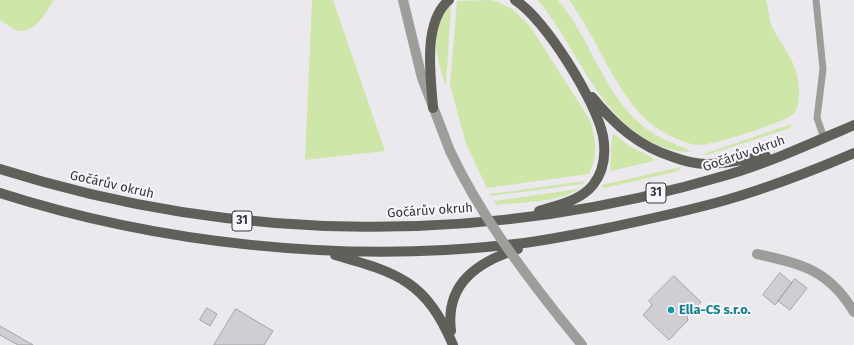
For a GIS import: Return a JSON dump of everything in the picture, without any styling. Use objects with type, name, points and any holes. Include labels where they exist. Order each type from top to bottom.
[{"type":"main road","points":[[433,108],[430,56],[432,35],[440,11],[449,0]]},
{"type":"main road","points":[[515,0],[525,7],[542,26],[589,94],[616,125],[638,141],[668,156],[690,163],[718,164],[794,151]]},
{"type":"main road","points":[[514,219],[579,197],[588,191],[598,176],[604,157],[603,135],[592,107],[572,71]]},
{"type":"main road","name":"Gočárův okruh","points":[[0,169],[84,193],[158,209],[236,220],[353,228],[401,227],[514,219],[568,212],[684,187],[730,174],[794,151],[854,125]]},
{"type":"main road","name":"31","points":[[0,193],[34,204],[102,221],[169,234],[319,250],[360,252],[459,249],[548,240],[648,220],[726,200],[799,176],[854,153]]},
{"type":"main road","points":[[453,345],[450,331],[450,309],[464,280],[472,272],[491,259],[548,240]]},
{"type":"main road","points":[[319,250],[377,267],[399,276],[408,282],[438,315],[453,345]]},
{"type":"street","points":[[403,0],[415,53],[433,108],[450,151],[473,196],[513,259],[582,345]]},
{"type":"street","points":[[757,254],[797,263],[813,270],[838,289],[854,312]]},
{"type":"lane","points":[[816,0],[823,69],[817,118],[824,138]]},
{"type":"green space","points":[[0,0],[54,0],[36,25],[20,31],[12,28],[0,20]]},
{"type":"green space","points":[[312,0],[333,0],[385,151],[305,160]]},
{"type":"green space","points":[[490,0],[512,9],[530,26],[590,120],[594,134],[595,154],[589,174],[487,188],[466,144],[450,85],[457,1]]},
{"type":"green space","points":[[537,0],[558,0],[580,32],[607,83],[630,114],[654,134],[664,140],[687,149],[689,152],[666,148],[646,139],[628,126],[612,110],[598,92],[562,34]]},
{"type":"green space","points":[[569,0],[766,0],[774,31],[792,61],[796,71],[799,93],[796,111],[781,121],[716,142],[697,145],[672,137],[650,123],[627,97],[589,31]]},
{"type":"green space","points":[[451,5],[446,85],[439,64],[436,44],[440,23],[444,14]]},
{"type":"green space","points":[[792,124],[790,128],[707,155],[703,154]]},
{"type":"green space","points":[[614,134],[629,146],[653,158],[654,161],[610,171],[612,136]]},
{"type":"green space","points":[[681,167],[679,171],[604,188],[602,187],[602,185]]},
{"type":"green space","points":[[585,181],[583,184],[491,196],[490,194]]},
{"type":"green space","points":[[579,189],[560,197],[539,201],[496,205],[494,201]]},
{"type":"building","points":[[780,273],[792,283],[775,305],[763,295]]},
{"type":"building","name":"Ella-CS s.r.o.","points":[[674,276],[701,302],[687,317],[688,320],[669,340],[643,315],[652,305],[649,301]]},
{"type":"building","points":[[795,279],[807,288],[790,310],[778,301]]},
{"type":"building","points":[[207,308],[217,314],[210,326],[200,320]]},
{"type":"building","points":[[236,309],[273,331],[264,345],[214,345]]},
{"type":"building","points":[[0,326],[33,345],[18,345],[0,335]]},
{"type":"place","name":"Ella-CS s.r.o.","points":[[671,310]]}]
